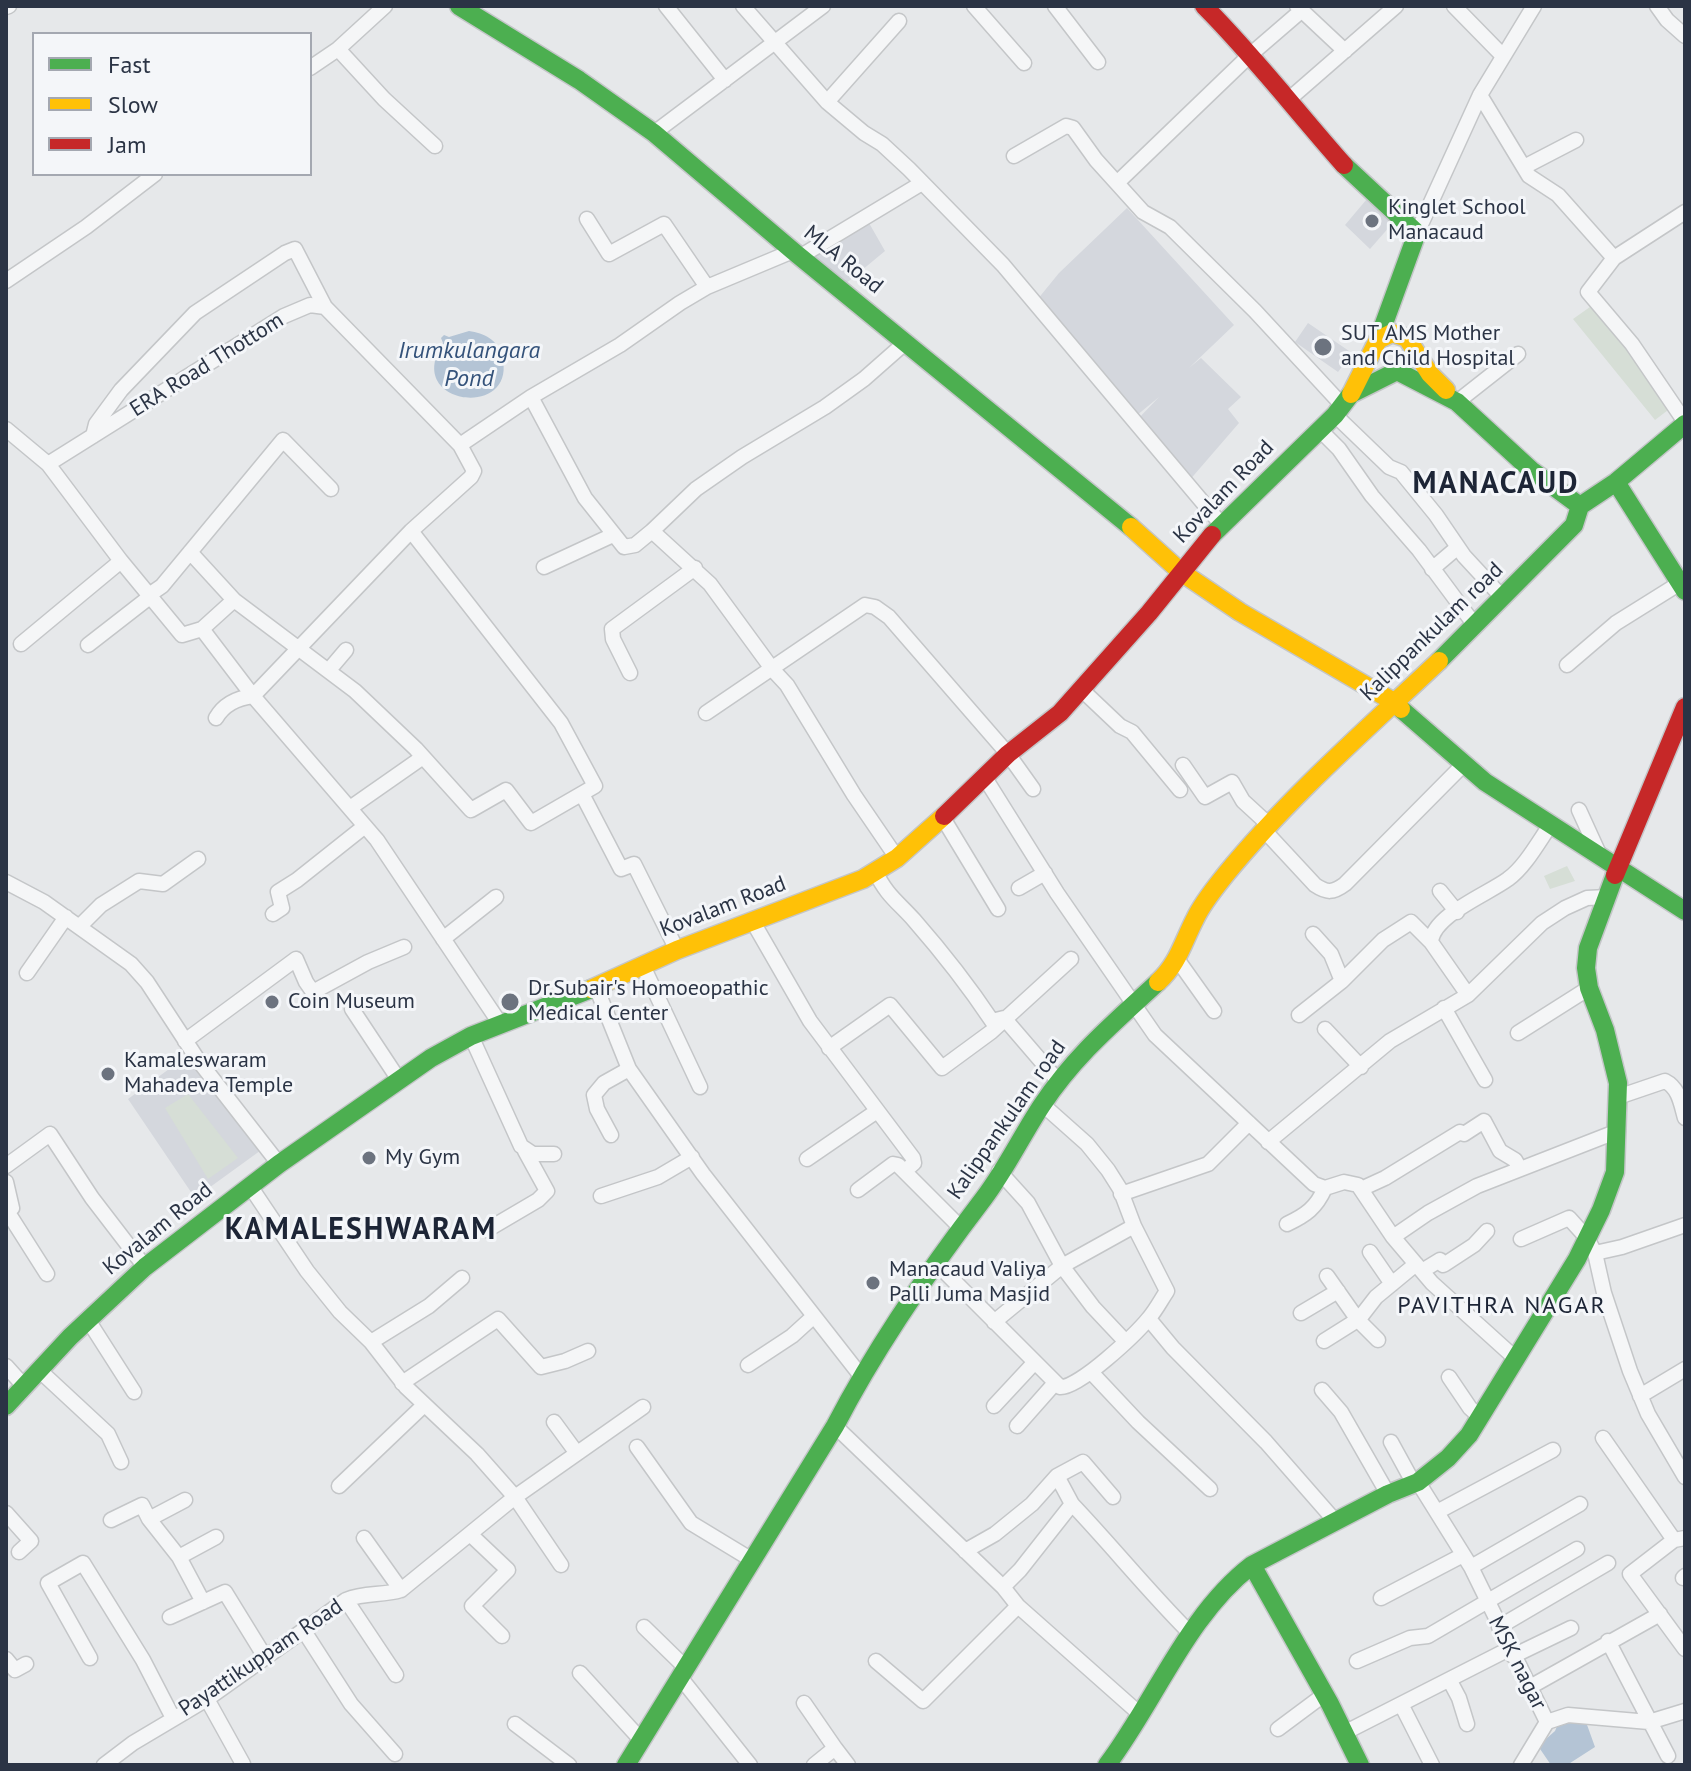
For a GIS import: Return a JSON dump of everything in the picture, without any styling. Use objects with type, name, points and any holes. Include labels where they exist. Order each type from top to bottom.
[{"type":"main road","points":[[1204,6],[1357,180],[1417,233],[1376,344],[1343,405]]},
{"type":"main road","name":"MLA Road","points":[[471,8],[654,133],[1153,545],[1181,572],[1240,612],[1394,702],[1485,782],[1685,911]]},
{"type":"main road","points":[[1390,308],[1430,374],[1531,470],[1580,506],[1616,482],[1685,423]]},
{"type":"main road","points":[[1376,344],[1392,333],[1410,345]]},
{"type":"main road","points":[[1376,344],[1378,365],[1457,402]]},
{"type":"main road","points":[[1396,373],[1410,364],[1410,345]]},
{"type":"main road","name":"Kovalam Road","points":[[6,1406],[88,1320],[145,1267],[279,1164],[431,1058],[471,1036],[596,987],[677,950],[863,879],[897,858],[1008,754],[1060,713],[1221,524],[1343,405],[1396,373]]},
{"type":"main road","points":[[1616,482],[1682,587]]},
{"type":"main road","name":"Kalippankulam road","points":[[626,1765],[835,1426],[861,1376],[960,1227],[986,1196],[1042,1104],[1080,1053],[1168,973],[1212,891],[1266,827],[1574,525],[1580,506]]},
{"type":"main road","points":[[1107,1765],[1161,1685],[1189,1632],[1223,1588],[1252,1565],[1388,1494],[1416,1483],[1448,1458],[1469,1435],[1577,1259],[1591,1245],[1615,1172],[1618,1097],[1612,1053],[1589,988],[1586,968],[1588,948],[1685,707]]},
{"type":"main road","points":[[1252,1565],[1325,1694],[1360,1765]]},
{"type":"street","points":[[312,67],[338,49],[385,6]]},
{"type":"street","points":[[686,6],[670,11],[725,80]]},
{"type":"street","points":[[743,6],[827,102],[882,144],[1025,289],[1221,524]]},
{"type":"street","points":[[654,133],[823,6]]},
{"type":"street","points":[[974,6],[1024,63]]},
{"type":"street","points":[[1055,6],[1098,62]]},
{"type":"street","points":[[1287,101],[1396,6]]},
{"type":"street","points":[[1454,6],[1502,55]]},
{"type":"street","points":[[1417,233],[1480,95],[1534,6]]},
{"type":"street","points":[[1657,6],[1685,36]]},
{"type":"street","points":[[1118,182],[1299,8],[1345,51]]},
{"type":"street","points":[[827,102],[899,21]]},
{"type":"street","points":[[338,49],[384,99],[435,146]]},
{"type":"street","points":[[1480,95],[1529,176],[1558,195],[1614,258]]},
{"type":"street","points":[[1014,156],[1066,126],[1073,128],[1096,160],[1143,212],[1170,227],[1255,311],[1343,405],[1389,467],[1401,472],[1458,547],[1501,596]]},
{"type":"street","points":[[1524,167],[1576,140]]},
{"type":"street","points":[[6,281],[86,227],[152,176]]},
{"type":"street","points":[[460,445],[707,287],[797,253],[922,183]]},
{"type":"street","points":[[1685,212],[1614,258],[1588,292],[1632,344],[1685,423]]},
{"type":"street","points":[[587,219],[609,254],[664,224],[707,287]]},
{"type":"street","points":[[93,437],[96,424],[121,390],[195,313],[295,249],[325,307],[460,445],[474,471],[411,531],[253,696],[239,698],[221,710],[216,718]]},
{"type":"street","name":"ERA Road Thottom","points":[[48,464],[284,316],[310,305],[325,307]]},
{"type":"street","points":[[531,397],[585,498],[624,547],[635,545],[696,489],[864,379],[906,342]]},
{"type":"street","points":[[1457,402],[1518,354]]},
{"type":"street","points":[[6,429],[48,464],[182,635],[202,629],[234,600]]},
{"type":"street","points":[[1319,429],[1339,449],[1372,496],[1419,550],[1474,624]]},
{"type":"street","points":[[88,645],[162,586],[283,440],[331,489]]},
{"type":"street","points":[[190,552],[234,600],[329,670],[423,757],[471,810],[506,790],[531,823],[595,786],[561,723],[411,531]]},
{"type":"street","points":[[652,531],[710,584],[787,685],[854,795],[897,858]]},
{"type":"street","points":[[544,567],[613,535]]},
{"type":"street","points":[[1432,569],[1458,547]]},
{"type":"street","points":[[21,644],[121,561]]},
{"type":"street","points":[[630,673],[613,639],[612,629],[695,568]]},
{"type":"street","points":[[1567,665],[1616,623],[1682,587]]},
{"type":"street","points":[[706,713],[865,605],[875,607],[889,617],[1008,754],[1033,789]]},
{"type":"street","points":[[202,629],[253,696],[365,826],[501,1025]]},
{"type":"street","points":[[329,670],[346,650]]},
{"type":"street","points":[[1082,690],[1120,726],[1132,732],[1180,790]]},
{"type":"street","points":[[350,808],[423,757]]},
{"type":"street","points":[[1183,765],[1205,797],[1232,782],[1243,801],[1315,885],[1332,892],[1345,884],[1464,764]]},
{"type":"street","points":[[985,778],[1133,1004],[1165,1044],[1314,1184],[1325,1188],[1352,1182],[1361,1189],[1393,1237],[1419,1268],[1515,1358]]},
{"type":"street","points":[[582,794],[621,869],[634,864],[677,950]]},
{"type":"street","points":[[1579,810],[1601,857]]},
{"type":"street","points":[[943,818],[998,909]]},
{"type":"street","points":[[1431,942],[1434,932],[1457,912],[1510,878],[1551,824]]},
{"type":"street","points":[[273,914],[282,908],[278,892],[365,826]]},
{"type":"street","points":[[80,926],[101,905],[139,881],[163,884],[198,859]]},
{"type":"street","points":[[875,871],[892,901],[912,918],[965,981],[992,1021],[1004,1018]]},
{"type":"street","points":[[1019,888],[1045,873]]},
{"type":"street","points":[[6,882],[80,926],[131,964],[279,1164]]},
{"type":"street","points":[[1440,891],[1457,912]]},
{"type":"street","points":[[443,939],[496,897]]},
{"type":"street","points":[[1268,1142],[1390,1041],[1468,995],[1542,923],[1587,898],[1607,897]]},
{"type":"street","points":[[27,973],[66,917]]},
{"type":"street","points":[[753,922],[810,1021],[913,1158],[914,1163],[905,1171]]},
{"type":"street","points":[[1299,1015],[1342,981],[1383,940],[1411,922],[1431,942],[1468,995]]},
{"type":"street","points":[[1313,934],[1331,954],[1342,981]]},
{"type":"street","points":[[185,1041],[296,959],[313,992],[368,962],[404,947]]},
{"type":"street","points":[[829,1048],[890,1005],[942,1068],[991,1032],[1071,959]]},
{"type":"street","points":[[1177,959],[1214,1011]]},
{"type":"street","points":[[643,966],[700,1087]]},
{"type":"street","points":[[596,987],[629,1069],[692,1157],[861,1376]]},
{"type":"street","points":[[1518,1033],[1589,988]]},
{"type":"street","points":[[1444,1008],[1485,1080]]},
{"type":"street","points":[[352,1009],[399,1080]]},
{"type":"street","points":[[1004,1018],[1059,1082]]},
{"type":"street","points":[[1325,1029],[1361,1067]]},
{"type":"street","points":[[471,1036],[547,1191],[538,1200],[487,1230]]},
{"type":"street","points":[[611,1135],[597,1109],[594,1095],[604,1083],[629,1069]]},
{"type":"street","points":[[1618,1097],[1665,1081],[1673,1085],[1685,1118]]},
{"type":"street","points":[[937,1264],[1034,1363],[1055,1383],[1066,1388],[1091,1372],[1149,1319],[1167,1291],[1121,1194],[1108,1170],[1087,1144],[1042,1104]]},
{"type":"street","points":[[807,1159],[877,1111]]},
{"type":"street","points":[[1361,1189],[1484,1121],[1500,1151],[1515,1160],[1520,1169]]},
{"type":"street","points":[[1121,1194],[1208,1164],[1249,1123]]},
{"type":"street","points":[[1393,1237],[1477,1186],[1618,1131]]},
{"type":"street","points":[[6,1166],[50,1134],[92,1198],[145,1267]]},
{"type":"street","points":[[525,1151],[554,1154]]},
{"type":"street","points":[[601,1196],[658,1177],[692,1157]]},
{"type":"street","points":[[858,1190],[893,1164],[905,1171],[960,1227]]},
{"type":"street","points":[[999,1171],[1028,1203],[1062,1266],[1093,1307],[1125,1341]]},
{"type":"street","points":[[6,1182],[12,1208],[7,1212],[47,1274]]},
{"type":"street","points":[[250,1186],[307,1271],[340,1312],[371,1342],[423,1406],[477,1454],[515,1497],[561,1565]]},
{"type":"street","points":[[1287,1224],[1307,1215],[1319,1202],[1325,1188]]},
{"type":"street","points":[[1521,1239],[1569,1218],[1591,1245],[1604,1293],[1640,1396],[1685,1477]]},
{"type":"street","points":[[1591,1245],[1622,1247],[1685,1225]]},
{"type":"street","points":[[994,1322],[1062,1266],[1134,1226]]},
{"type":"street","points":[[1324,1341],[1358,1320],[1376,1297],[1392,1284],[1440,1260],[1445,1264],[1474,1245],[1487,1231]]},
{"type":"street","points":[[1370,1252],[1392,1284]]},
{"type":"street","points":[[1327,1276],[1358,1320],[1378,1340]]},
{"type":"street","points":[[371,1342],[429,1306],[462,1278]]},
{"type":"street","points":[[1301,1313],[1338,1291]]},
{"type":"street","points":[[748,1365],[792,1336],[814,1316]]},
{"type":"street","points":[[402,1383],[498,1319],[541,1367],[588,1351]]},
{"type":"street","points":[[1149,1319],[1173,1348],[1266,1442],[1336,1522]]},
{"type":"street","points":[[88,1320],[134,1392]]},
{"type":"street","points":[[994,1406],[1034,1363]]},
{"type":"street","points":[[6,1366],[24,1386]]},
{"type":"street","points":[[1640,1396],[1685,1369]]},
{"type":"street","points":[[39,1370],[108,1434],[121,1462]]},
{"type":"street","points":[[1091,1372],[1138,1422],[1210,1489]]},
{"type":"street","points":[[1449,1377],[1480,1417]]},
{"type":"street","points":[[1017,1426],[1055,1383]]},
{"type":"street","points":[[1322,1390],[1341,1412],[1388,1494]]},
{"type":"street","points":[[339,1486],[423,1406]]},
{"type":"street","points":[[364,1538],[401,1590],[515,1497],[643,1407]]},
{"type":"street","points":[[554,1422],[576,1452]]},
{"type":"street","points":[[835,1426],[1003,1587],[1018,1606],[1141,1715]]},
{"type":"street","points":[[1603,1438],[1680,1539],[1630,1574],[1685,1649]]},
{"type":"street","name":"MSK nagar","points":[[1391,1442],[1467,1561],[1547,1722],[1568,1715],[1649,1722],[1685,1711]]},
{"type":"street","points":[[637,1447],[691,1523],[752,1560]]},
{"type":"street","points":[[1437,1512],[1553,1450]]},
{"type":"street","points":[[965,1551],[1014,1519],[1057,1476],[1083,1462],[1113,1497]]},
{"type":"street","points":[[1057,1476],[1072,1504],[1189,1632]]},
{"type":"street","points":[[149,1519],[185,1500]]},
{"type":"street","points":[[1003,1587],[1072,1504]]},
{"type":"street","points":[[1381,1598],[1467,1561],[1580,1504]]},
{"type":"street","points":[[111,1520],[142,1505],[149,1519],[179,1557],[203,1602]]},
{"type":"street","points":[[6,1513],[31,1541],[19,1552]]},
{"type":"street","points":[[471,1535],[508,1570],[472,1606],[502,1636]]},
{"type":"street","points":[[179,1557],[216,1537]]},
{"type":"street","points":[[1357,1661],[1410,1638],[1428,1636],[1577,1549]]},
{"type":"street","points":[[90,1658],[48,1583],[83,1563],[143,1660],[173,1718]]},
{"type":"street","points":[[1499,1627],[1608,1563]]},
{"type":"street","name":"Payattikuppam Road","points":[[106,1765],[133,1743],[207,1699],[346,1600],[368,1593],[381,1596],[401,1590]]},
{"type":"street","points":[[170,1617],[225,1592],[265,1657]]},
{"type":"street","points":[[346,1600],[396,1675]]},
{"type":"street","points":[[876,1661],[923,1701],[1018,1606]]},
{"type":"street","points":[[1530,1687],[1660,1614]]},
{"type":"street","points":[[644,1627],[683,1672],[750,1765]]},
{"type":"street","points":[[1344,1733],[1511,1652],[1571,1628]]},
{"type":"street","points":[[304,1631],[351,1704],[395,1754]]},
{"type":"street","points":[[1608,1641],[1668,1756]]},
{"type":"street","points":[[6,1659],[15,1670],[26,1664]]},
{"type":"street","points":[[580,1673],[642,1741]]},
{"type":"street","points":[[1450,1681],[1467,1724]]},
{"type":"street","points":[[1278,1729],[1325,1694]]},
{"type":"street","points":[[207,1699],[243,1764]]},
{"type":"street","points":[[804,1703],[848,1765]]},
{"type":"street","points":[[1402,1706],[1432,1765]]},
{"type":"street","points":[[1521,1765],[1547,1722]]},
{"type":"street","points":[[515,1724],[569,1765]]},
{"type":"street","points":[[814,1765],[835,1748]]},
{"type":"shaded area","name":"Kinglet School Manacaud","points":[[1372,193],[1398,217],[1370,249],[1345,225]]},
{"type":"shaded area","points":[[1127,208],[1234,325],[1189,368],[1201,358],[1241,397],[1228,409],[1239,423],[1188,482],[1137,420],[1159,397],[1136,416],[1037,300],[1059,273]]},
{"type":"shaded area","points":[[869,223],[885,251],[844,285],[813,255]]},
{"type":"shaded area","points":[[1597,302],[1676,404],[1655,420],[1573,319]]},
{"type":"shaded area","name":"SUT AMS Mother and Child Hospital","points":[[1308,323],[1352,353],[1338,372],[1295,342]]},
{"type":"shaded area","points":[[1567,866],[1575,881],[1550,889],[1544,876]]},
{"type":"shaded area","points":[[191,1053],[264,1148],[195,1198],[128,1099]]},
{"type":"shaded area","points":[[188,1094],[238,1158],[208,1179],[165,1108]]},
{"type":"water","name":"Irumkulangara Pond","points":[[469,331],[490,338],[502,356],[503,376],[494,390],[480,397],[464,397],[448,392],[437,381],[434,364],[444,335],[449,337]]},
{"type":"water","points":[[1586,1722],[1595,1747],[1567,1765],[1551,1765],[1538,1746],[1555,1731],[1558,1724]]},
{"type":"traffic: fast","points":[[459,6],[579,80],[654,133],[793,251],[1131,527]]},
{"type":"traffic: fast","points":[[1344,165],[1417,233],[1378,340]]},
{"type":"traffic: fast","points":[[1399,372],[1457,402],[1531,470],[1580,506],[1616,482],[1685,424]]},
{"type":"traffic: fast","points":[[1212,535],[1335,415],[1351,394],[1393,373]]},
{"type":"traffic: fast","points":[[1616,482],[1685,591]]},
{"type":"traffic: fast","points":[[1439,661],[1574,525],[1580,506]]},
{"type":"traffic: fast","points":[[1401,709],[1485,782],[1685,911]]},
{"type":"traffic: fast","points":[[1107,1765],[1190,1633],[1229,1585],[1252,1565],[1388,1494],[1418,1482],[1448,1458],[1469,1435],[1577,1259],[1615,1172],[1618,1083],[1605,1030],[1589,988],[1586,968],[1588,948],[1615,875]]},
{"type":"traffic: fast","points":[[626,1765],[835,1426],[886,1337],[992,1187],[1042,1105],[1082,1055],[1158,982]]},
{"type":"traffic: fast","points":[[6,1406],[70,1337],[145,1267],[279,1164],[431,1058],[471,1036],[591,989]]},
{"type":"traffic: fast","points":[[1252,1565],[1330,1704],[1360,1765]]},
{"type":"traffic: slow","points":[[1351,394],[1378,340],[1392,333],[1407,338],[1430,374],[1446,390]]},
{"type":"traffic: slow","points":[[1131,527],[1181,572],[1240,612],[1401,709]]},
{"type":"traffic: slow","points":[[1158,982],[1175,960],[1205,901],[1251,845],[1329,764],[1439,661]]},
{"type":"traffic: slow","points":[[591,989],[677,950],[863,879],[897,858],[944,816]]},
{"type":"traffic: jam","points":[[1204,6],[1344,165]]},
{"type":"traffic: jam","points":[[944,816],[1008,754],[1060,713],[1149,613],[1212,535]]},
{"type":"traffic: jam","points":[[1615,875],[1685,707]]},
{"type":"place","name":"Kinglet School Manacaud","points":[[1372,221]]},
{"type":"place","name":"SUT AMS Mother and Child Hospital","points":[[1323,347]]},
{"type":"place","name":"Coin Museum","points":[[272,1002]]},
{"type":"place","name":"Dr.Subair's Homoeopathic Medical Center","points":[[510,1002]]},
{"type":"place","name":"Kamaleswaram Mahadeva Temple","points":[[108,1074]]},
{"type":"place","name":"My Gym","points":[[369,1158]]},
{"type":"place","name":"Manacaud Valiya Palli Juma Masjid","points":[[873,1283]]},
{"type":"district","name":"MANACAUD","points":[[1496,484]]},
{"type":"district","name":"KAMALESHWARAM","points":[[361,1230]]},
{"type":"district","name":"PAVITHRA NAGAR","points":[[1502,1306]]}]
